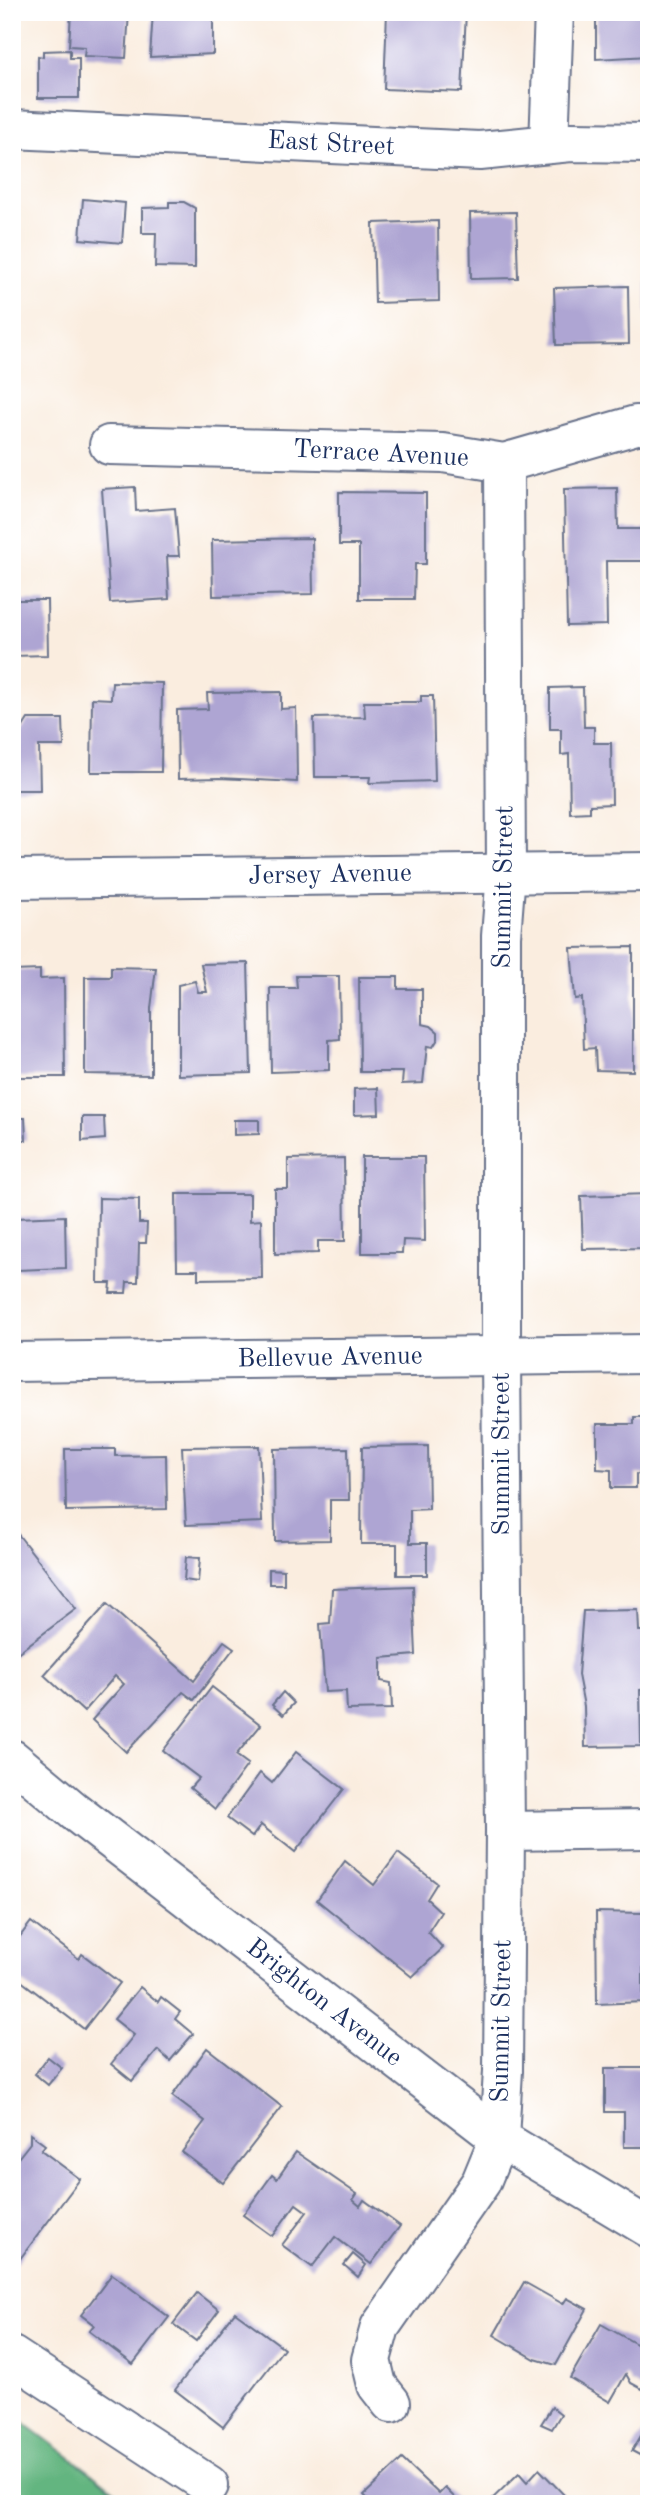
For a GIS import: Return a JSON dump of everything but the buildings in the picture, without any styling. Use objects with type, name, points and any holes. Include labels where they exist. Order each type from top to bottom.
[{"type":"street","points":[[549,144],[554,12]]},
{"type":"street","name":"East Street","points":[[12,130],[480,151],[549,144],[649,143]]},
{"type":"street","name":"Terrace Avenue","points":[[108,445],[443,453],[504,463],[636,425],[649,425]]},
{"type":"street","name":"Summit Street","points":[[391,2403],[377,2385],[371,2360],[380,2327],[481,2182],[499,2138],[503,2071],[505,1831],[501,936],[506,873],[504,463]]},
{"type":"street","name":"Jersey Avenue","points":[[12,879],[649,872]]},
{"type":"street","name":"Bellevue Avenue","points":[[12,1362],[649,1354]]},
{"type":"street","name":"Brighton Avenue","points":[[12,1759],[74,1811],[499,2138],[649,2228]]},
{"type":"street","points":[[505,1831],[649,1829]]},
{"type":"street","points":[[12,2356],[209,2485]]},
{"type":"green space","points":[[12,2414],[133,2504],[12,2504]]}]
